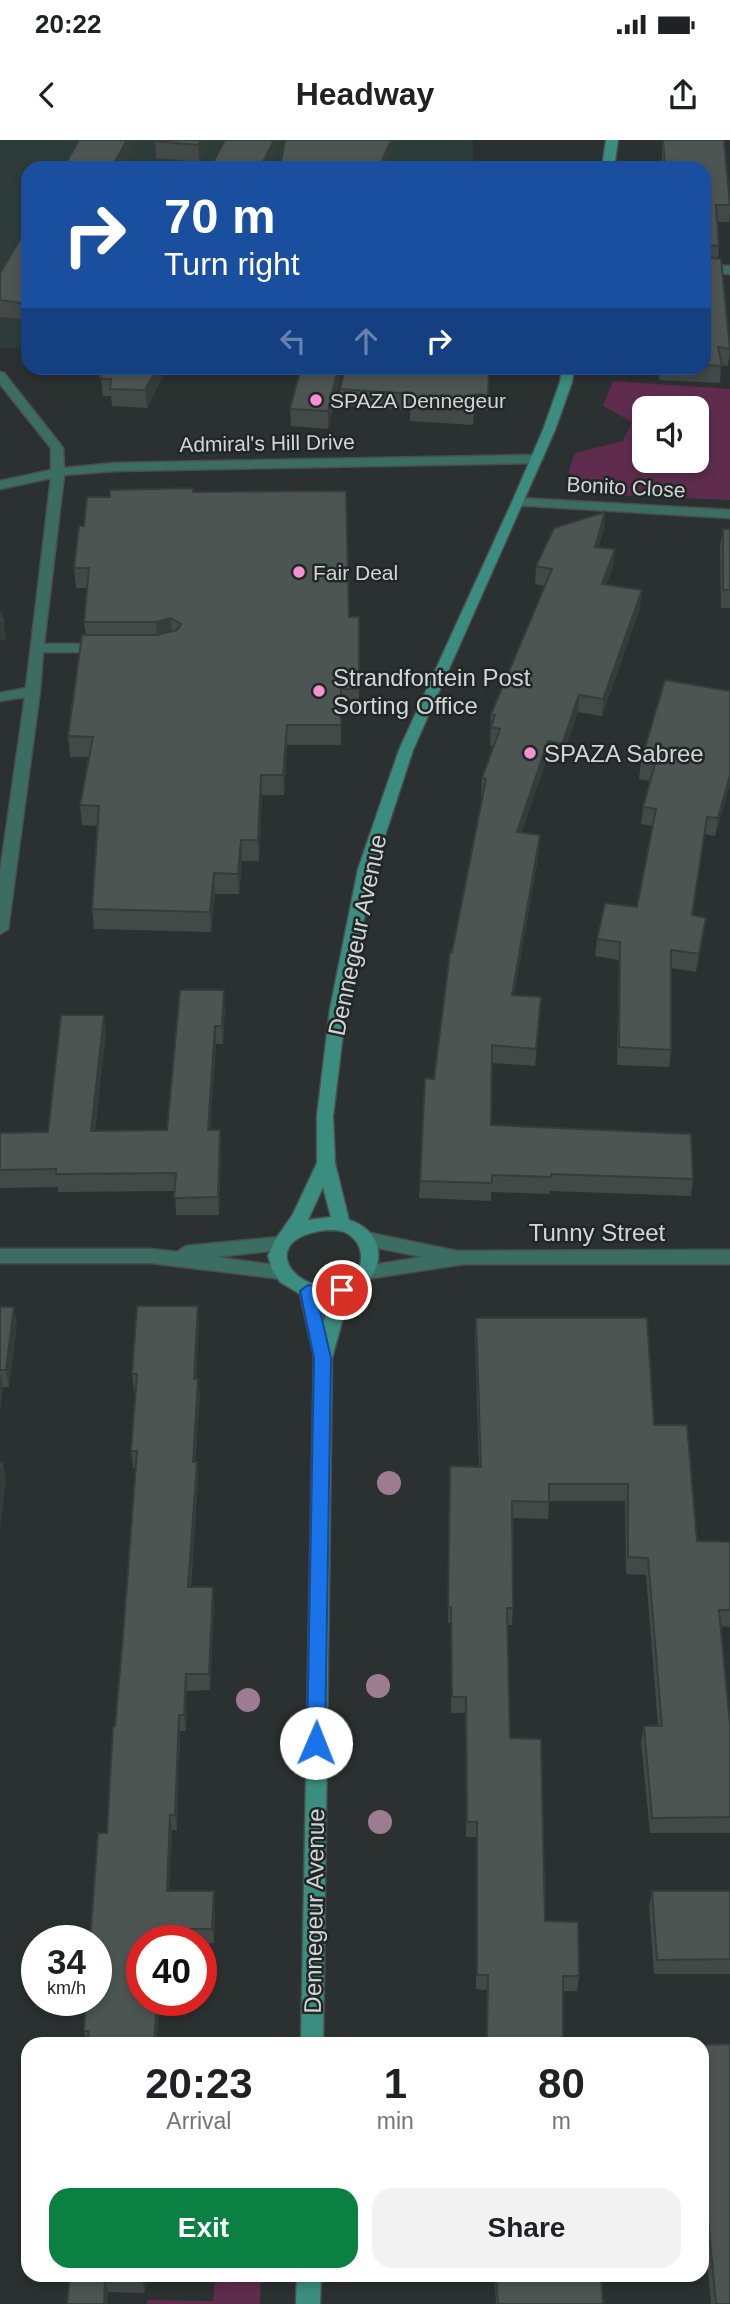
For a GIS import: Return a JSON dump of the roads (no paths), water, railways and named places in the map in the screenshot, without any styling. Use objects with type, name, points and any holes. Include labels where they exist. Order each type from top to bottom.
[{"type":"street","points":[[609,161],[612,140]]},
{"type":"street","points":[[711,269],[730,270]]},
{"type":"street","name":"Dennegeur Avenue","points":[[341,1223],[326,1163],[325,1116],[334,1033],[366,869],[405,750],[519,502],[567,375]]},
{"type":"street","points":[[0,376],[57,448],[58,472],[33,691],[0,929]]},
{"type":"street","name":"Admiral's Hill Drive","points":[[0,485],[58,472],[115,467],[537,459]]},
{"type":"street","name":"Bonito Close","points":[[519,502],[730,514]]},
{"type":"street","points":[[36,648],[118,649]]},
{"type":"street","points":[[0,697],[33,691]]},
{"type":"street","name":"Dennegeur Avenue","points":[[286,1238],[326,1163]]},
{"type":"street","points":[[151,1256],[286,1238],[306,1224],[323,1221],[341,1223],[365,1239],[371,1255],[366,1272],[342,1290],[325,1293],[308,1291],[292,1283],[282,1272],[277,1258],[286,1238]]},
{"type":"street","name":"Tunny Street","points":[[365,1239],[464,1258]]},
{"type":"street","points":[[0,1256],[151,1256],[282,1272]]},
{"type":"street","name":"Tunny Street","points":[[366,1272],[464,1258],[730,1257]]},
{"type":"street","name":"Dennegeur Avenue","points":[[323,1358],[342,1290]]},
{"type":"street","name":"Dennegeur Avenue","points":[[308,1291],[323,1358],[312,2037]]},
{"type":"street","points":[[308,2304],[309,2282]]},
{"type":"place","name":"SPAZA Dennegeur","points":[[316,400]]},
{"type":"place","name":"Fair Deal","points":[[299,572]]},
{"type":"place","name":"Strandfontein Post Sorting Office","points":[[319,691]]},
{"type":"place","name":"SPAZA Sabree","points":[[530,753]]}]
